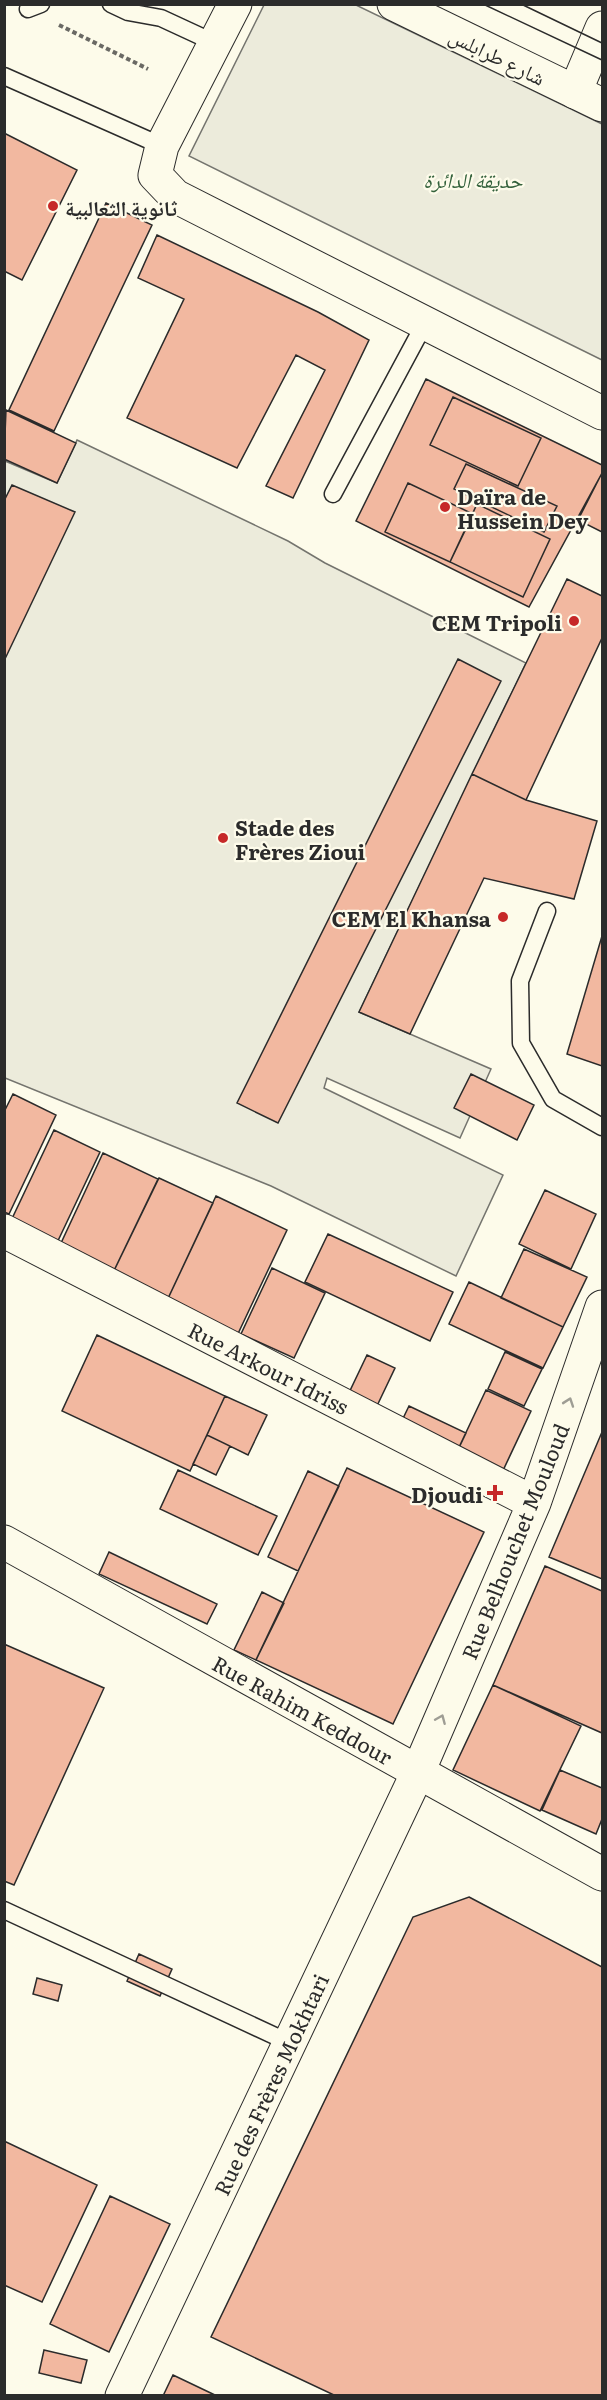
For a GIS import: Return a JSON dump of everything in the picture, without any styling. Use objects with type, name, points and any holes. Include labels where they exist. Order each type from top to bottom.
[{"type":"street","points":[[235,4],[162,146],[155,175],[175,196],[603,413]]},
{"type":"street","name":"شارع طرابلس","points":[[394,4],[589,98]]},
{"type":"street","points":[[589,98],[603,28]]},
{"type":"street","name":"Rue Arkour Idriss","points":[[4,1231],[534,1503]]},
{"type":"street","name":"Rue Belhouchet Mouloud","points":[[418,1772],[534,1503],[603,1307]]},
{"type":"street","name":"Rue Rahim Keddour","points":[[4,1542],[603,1874]]},
{"type":"street","name":"Rue des Frères Mokhtari","points":[[122,2396],[418,1772]]},
{"type":"lane","points":[[111,4],[128,12],[161,18],[215,43]]},
{"type":"lane","points":[[4,76],[162,146]]},
{"type":"lane","points":[[333,494],[425,323]]},
{"type":"lane","points":[[547,911],[520,981],[521,1043],[552,1099],[603,1127]]},
{"type":"lane","points":[[4,1910],[290,2043]]},
{"type":"path","points":[[34,7],[148,69]]},
{"type":"green space","name":"حديقة الدائرة","points":[[264,5],[356,5],[602,124],[602,360],[189,156]]},
{"type":"green space","name":"Stade des Frères Zioui","points":[[77,440],[288,541],[325,563],[526,663],[359,1012],[491,1069],[460,1138],[327,1078],[324,1088],[503,1175],[456,1276],[271,1186],[5,1078],[5,461],[57,483]]},
{"type":"building","points":[[4,133],[77,170],[22,280],[4,271]]},
{"type":"building","points":[[106,203],[152,225],[54,431],[9,410]]},
{"type":"building","points":[[157,235],[318,312],[369,340],[293,498],[266,486],[325,370],[296,355],[237,468],[127,418],[184,299],[138,278]]},
{"type":"building","points":[[426,379],[602,465],[602,473],[529,607],[356,521]]},
{"type":"building","points":[[453,397],[541,438],[518,486],[430,445]]},
{"type":"building","points":[[6,410],[76,443],[57,483],[4,459]]},
{"type":"building","points":[[466,464],[557,506],[544,532],[454,489]]},
{"type":"building","points":[[602,473],[602,532],[578,520]]},
{"type":"building","points":[[408,483],[473,514],[450,562],[385,532]]},
{"type":"building","points":[[12,485],[75,512],[4,661],[4,501]]},
{"type":"building","points":[[477,504],[550,539],[523,597],[450,562]]},
{"type":"building","points":[[567,579],[602,596],[602,638],[526,800],[472,774]]},
{"type":"building","points":[[458,659],[501,681],[278,1123],[237,1103]]},
{"type":"building","points":[[472,774],[526,800],[597,821],[574,899],[484,878],[410,1034],[359,1012]]},
{"type":"building","points":[[602,936],[602,1066],[567,1054]]},
{"type":"building","points":[[471,1074],[534,1105],[517,1140],[454,1108]]},
{"type":"building","points":[[13,1094],[56,1115],[9,1214],[4,1212],[4,1112]]},
{"type":"building","points":[[54,1130],[100,1152],[55,1247],[9,1225]]},
{"type":"building","points":[[103,1153],[158,1179],[109,1281],[55,1256]]},
{"type":"building","points":[[159,1178],[213,1203],[164,1307],[109,1281]]},
{"type":"building","points":[[545,1190],[596,1214],[571,1269],[519,1244]]},
{"type":"building","points":[[216,1196],[287,1230],[235,1340],[164,1307]]},
{"type":"building","points":[[328,1234],[453,1292],[430,1341],[305,1282]]},
{"type":"building","points":[[524,1249],[587,1277],[563,1327],[501,1298]]},
{"type":"building","points":[[272,1268],[325,1293],[294,1358],[241,1334]]},
{"type":"building","points":[[469,1282],[563,1327],[543,1368],[449,1324]]},
{"type":"building","points":[[97,1335],[225,1396],[190,1471],[62,1411]]},
{"type":"building","points":[[505,1352],[542,1369],[524,1406],[488,1389]]},
{"type":"building","points":[[367,1355],[395,1368],[375,1410],[347,1397]]},
{"type":"building","points":[[486,1390],[531,1411],[499,1479],[454,1458]]},
{"type":"building","points":[[225,1396],[267,1415],[248,1455],[207,1435]]},
{"type":"building","points":[[409,1406],[466,1433],[454,1458],[397,1431]]},
{"type":"building","points":[[602,1432],[602,1579],[549,1557]]},
{"type":"building","points":[[207,1435],[230,1446],[216,1475],[193,1464]]},
{"type":"building","points":[[347,1468],[484,1532],[393,1724],[256,1660]]},
{"type":"building","points":[[178,1470],[277,1516],[258,1555],[160,1509]]},
{"type":"building","points":[[308,1471],[339,1486],[298,1571],[268,1557]]},
{"type":"building","points":[[109,1552],[217,1604],[207,1624],[99,1574]]},
{"type":"building","points":[[545,1566],[602,1591],[602,1733],[493,1685]]},
{"type":"building","points":[[262,1592],[284,1603],[256,1660],[234,1650]]},
{"type":"building","points":[[4,1644],[104,1688],[14,1885],[4,1881]]},
{"type":"building","points":[[493,1685],[581,1726],[540,1811],[453,1770]]},
{"type":"building","points":[[560,1770],[602,1788],[602,1819],[596,1834],[542,1810]]},
{"type":"building","points":[[469,1897],[602,1967],[602,2396],[336,2396],[211,2337],[413,1917]]},
{"type":"building","points":[[139,1954],[172,1969],[160,1996],[127,1981]]},
{"type":"building","points":[[37,1978],[62,1985],[58,2001],[33,1994]]},
{"type":"building","points":[[4,2141],[97,2185],[42,2302],[4,2285]]},
{"type":"building","points":[[110,2196],[170,2224],[109,2352],[50,2324]]},
{"type":"building","points":[[44,2350],[87,2360],[81,2383],[39,2373]]},
{"type":"building","points":[[173,2375],[217,2396],[163,2396]]},
{"type":"tram line","points":[[483,4],[602,60]]},
{"type":"tram line","points":[[521,4],[602,43]]},
{"type":"place","name":"ثانوية الثعالبية","points":[[53,206]]},
{"type":"place","name":"Daïra de Hussein Dey","points":[[445,507]]},
{"type":"place","name":"CEM Tripoli","points":[[574,621]]},
{"type":"place","name":"Stade des Frères Zioui","points":[[223,838]]},
{"type":"place","name":"CEM El Khansa","points":[[503,917]]},
{"type":"place","name":"Djoudi","points":[[495,1493]]}]
